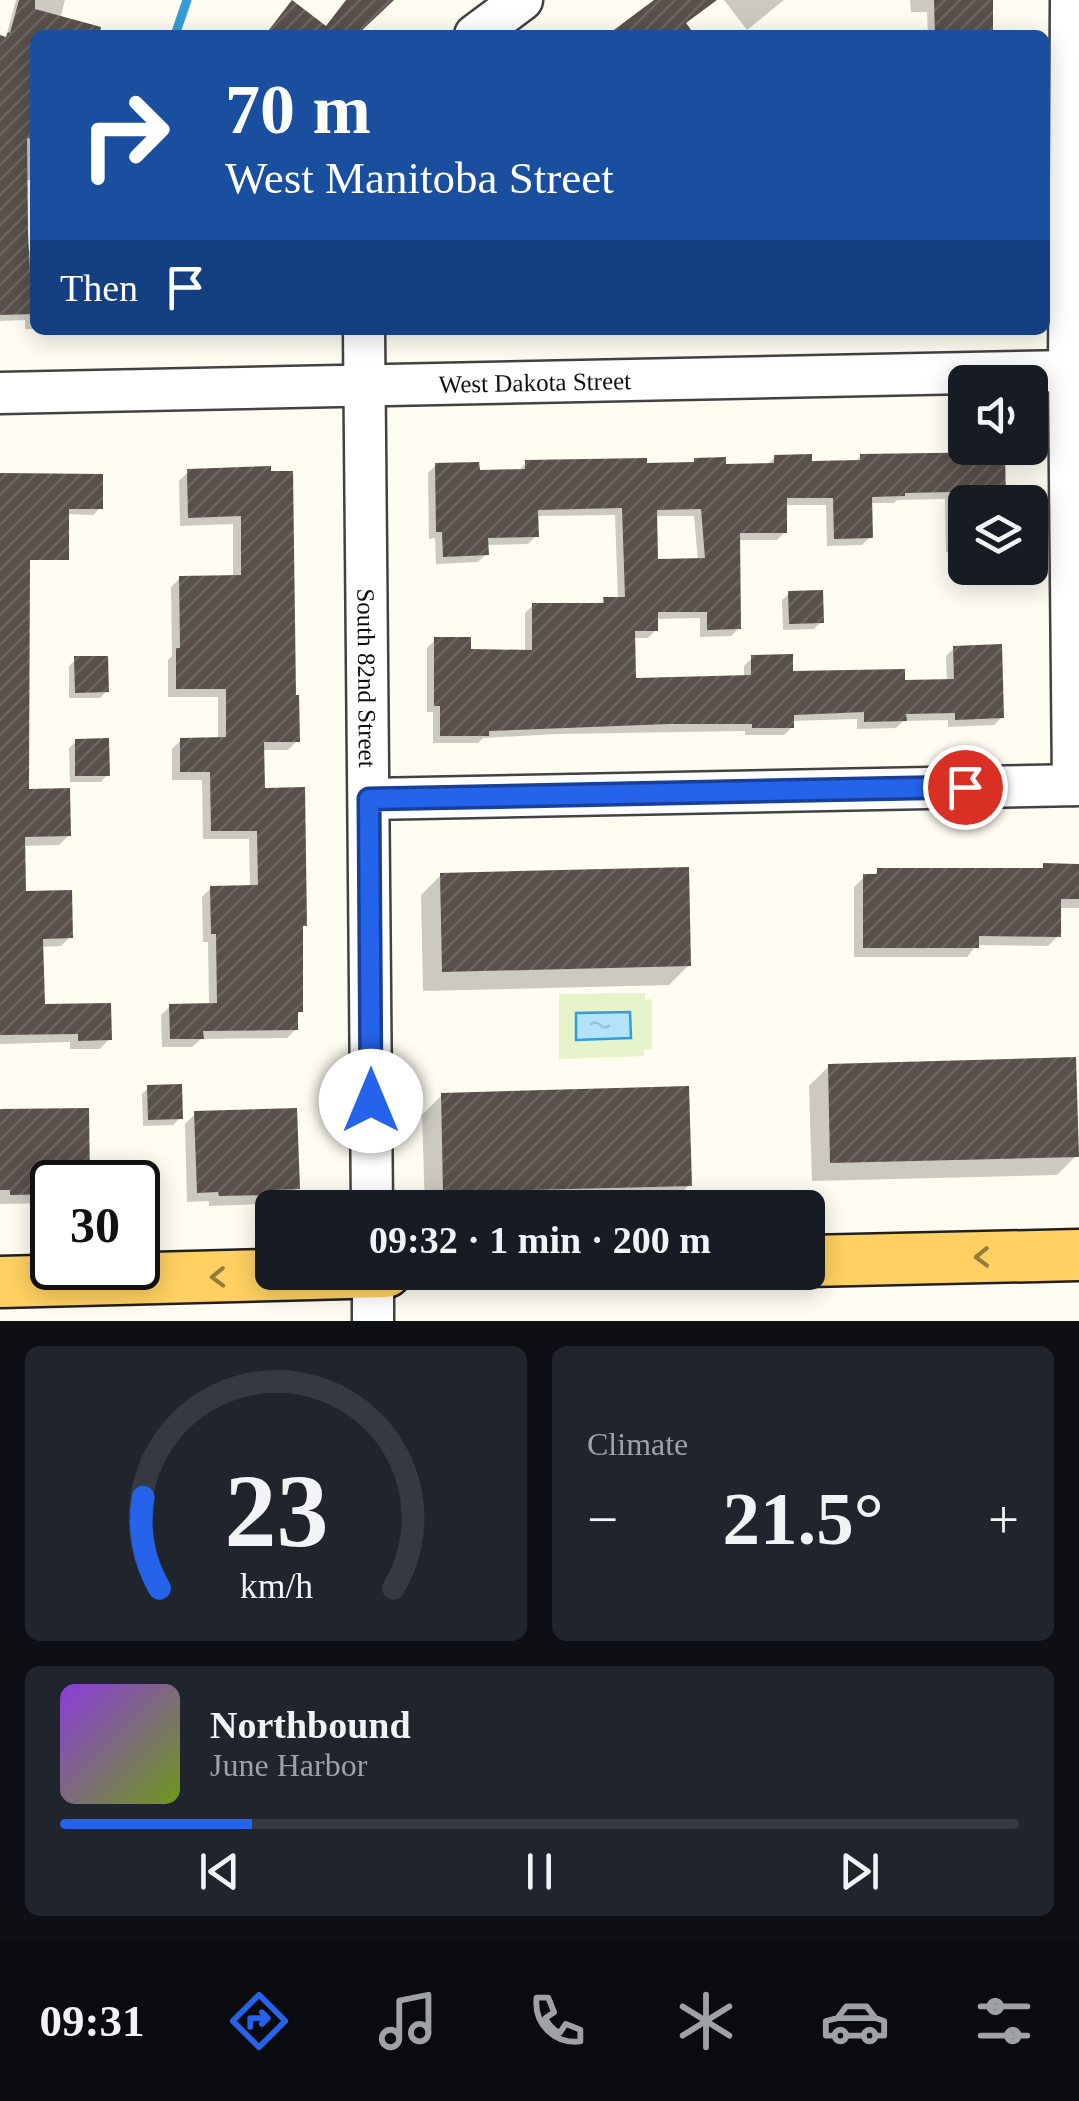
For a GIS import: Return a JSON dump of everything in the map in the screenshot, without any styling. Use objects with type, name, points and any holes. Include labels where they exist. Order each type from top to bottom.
[{"type":"main road","points":[[825,1261],[1079,1254]]},
{"type":"main road","points":[[0,1282],[255,1276]]},
{"type":"street","points":[[482,30],[522,0]]},
{"type":"street","points":[[369,799],[1076,785],[1069,371],[1071,0]]},
{"type":"street","name":"South 82nd Street","points":[[364,335],[372,1190]]},
{"type":"street","name":"West Dakota Street","points":[[0,394],[1069,371]]},
{"type":"street","points":[[373,1290],[374,1321]]},
{"type":"green space","points":[[645,993],[645,1000],[652,999],[652,1049],[644,1049],[644,1056],[559,1059],[559,994]]},
{"type":"water","points":[[630,1012],[631,1038],[576,1040],[576,1013]]},
{"type":"building","points":[[19,0],[35,0],[35,9],[101,27],[30,30],[30,314],[0,315],[0,35],[6,37]]},
{"type":"building","points":[[292,0],[326,26],[346,0],[394,0],[362,30],[269,30]]},
{"type":"building","points":[[654,0],[717,0],[686,23],[691,30],[614,30]]},
{"type":"building","points":[[934,0],[993,0],[993,30],[935,30]]},
{"type":"building","points":[[948,453],[948,465],[1005,465],[1006,485],[948,485],[948,492],[872,497],[873,538],[834,539],[833,498],[787,498],[787,533],[740,533],[741,629],[707,630],[707,612],[658,612],[658,631],[635,631],[636,678],[751,675],[751,655],[793,654],[793,671],[905,669],[905,680],[954,679],[953,646],[1002,644],[1004,718],[955,720],[955,713],[906,714],[907,721],[864,722],[864,712],[794,715],[794,728],[669,724],[440,736],[440,706],[434,706],[434,637],[471,637],[471,649],[532,650],[532,603],[604,603],[603,597],[625,597],[622,508],[538,510],[539,537],[488,538],[489,555],[443,557],[442,532],[436,532],[435,463],[479,462],[480,470],[525,469],[525,460],[647,458],[647,463],[726,457],[726,464],[774,463],[774,455],[812,454],[812,461],[860,460],[860,454]],"holes":[[[701,509],[705,558],[658,559],[657,510]]]},
{"type":"building","points":[[271,466],[271,471],[293,471],[300,742],[264,742],[265,788],[305,787],[307,926],[303,926],[303,1012],[298,1012],[298,1030],[203,1031],[204,1039],[170,1039],[169,1004],[217,1003],[216,934],[211,934],[210,886],[258,885],[257,831],[211,831],[210,772],[180,772],[180,738],[226,737],[226,689],[176,689],[179,576],[241,575],[241,516],[188,518],[187,469]]},
{"type":"building","points":[[0,473],[103,474],[103,509],[69,509],[69,560],[30,560],[29,789],[70,788],[71,836],[25,837],[26,891],[72,890],[73,938],[43,939],[45,1004],[111,1003],[112,1040],[78,1041],[78,1034],[0,1035]]},
{"type":"building","points":[[823,590],[824,623],[789,624],[788,591]]},
{"type":"building","points":[[74,656],[108,656],[109,692],[75,693]]},
{"type":"building","points":[[109,738],[110,776],[75,776],[75,739]]},
{"type":"building","points":[[1043,863],[1079,864],[1079,899],[1061,899],[1061,937],[979,936],[979,948],[863,948],[863,874],[877,874],[877,868],[1043,868]]},
{"type":"building","points":[[689,867],[691,966],[442,972],[440,873]]},
{"type":"building","points":[[1076,1057],[1079,1157],[830,1163],[828,1064]]},
{"type":"building","points":[[182,1084],[183,1119],[148,1120],[147,1085]]},
{"type":"building","points":[[689,1086],[692,1186],[443,1190],[441,1093]]},
{"type":"building","points":[[89,1108],[90,1160],[30,1160],[30,1195],[10,1195],[10,1190],[0,1190],[0,1109]]},
{"type":"building","points":[[297,1108],[300,1189],[255,1190],[255,1195],[197,1193],[194,1111]]},
{"type":"waterway","points":[[177,30],[187,0]]},
{"type":"route","points":[[371,1101],[369,799],[965,787]]}]
